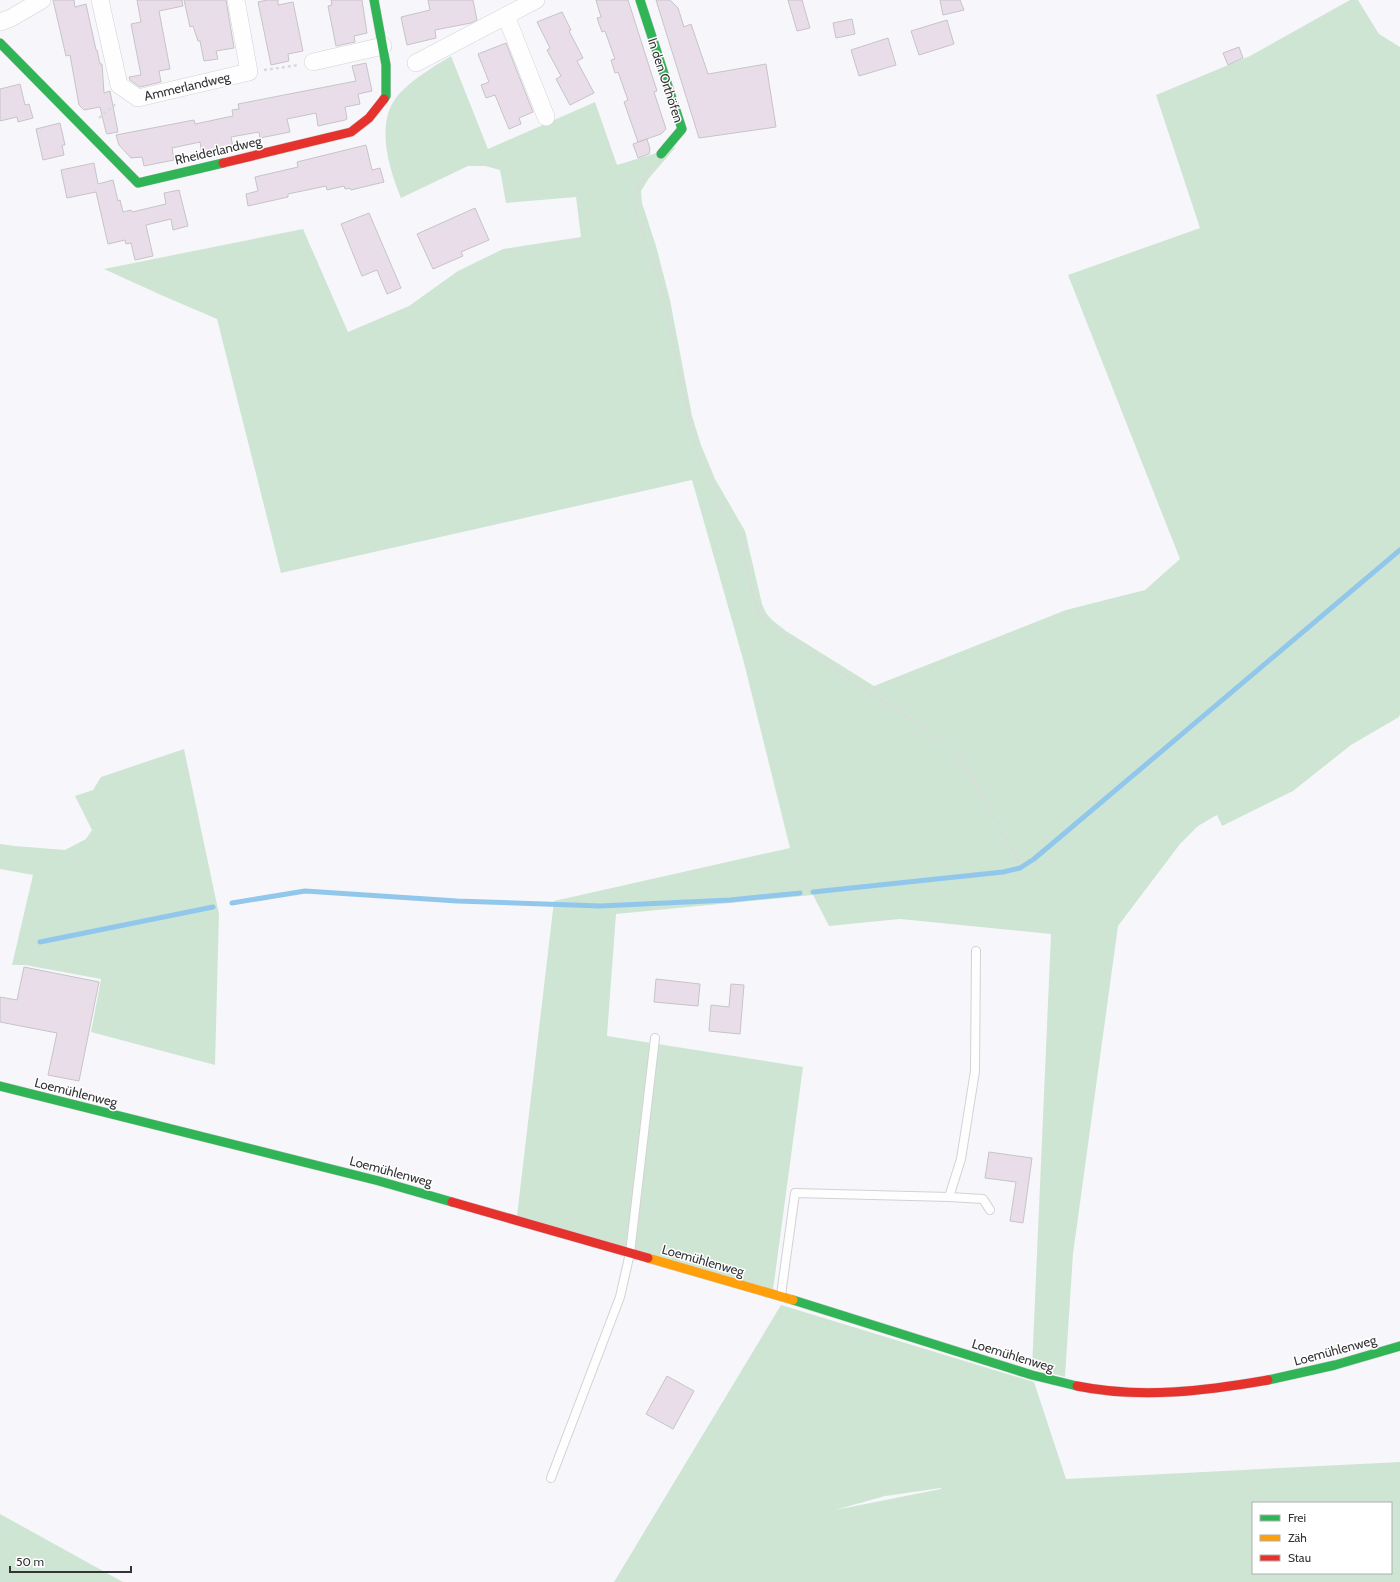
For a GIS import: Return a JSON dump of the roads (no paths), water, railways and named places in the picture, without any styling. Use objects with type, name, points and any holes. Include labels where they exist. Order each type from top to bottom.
[{"type":"street","points":[[0,22],[11,18],[42,0]]},
{"type":"street","name":"Ammerlandweg","points":[[100,0],[119,85],[138,98],[249,72],[236,0]]},
{"type":"street","name":"Rheiderlandweg","points":[[0,43],[138,183],[351,132],[370,118],[386,96],[386,65],[374,0]]},
{"type":"street","points":[[416,63],[536,0]]},
{"type":"street","name":"In den Orthöfen","points":[[640,0],[682,129],[661,154]]},
{"type":"street","points":[[506,16],[546,118]]},
{"type":"street","points":[[313,62],[383,46]]},
{"type":"street","name":"Loemühlenweg","points":[[0,1086],[379,1181],[780,1296],[1032,1375],[1074,1386],[1132,1393],[1205,1390],[1276,1379],[1330,1366],[1400,1346]]},
{"type":"lane","points":[[949,1197],[961,1159],[975,1070],[976,951]]},
{"type":"lane","points":[[552,1478],[620,1296],[630,1253],[655,1038]]},
{"type":"lane","points":[[780,1296],[795,1193],[983,1199],[990,1210]]},
{"type":"waterway","points":[[813,892],[1003,872],[1020,868],[1034,859],[1400,550]]},
{"type":"waterway","points":[[232,903],[305,891],[457,901],[600,906],[730,900],[800,893]]},
{"type":"waterway","points":[[40,942],[213,907]]}]
